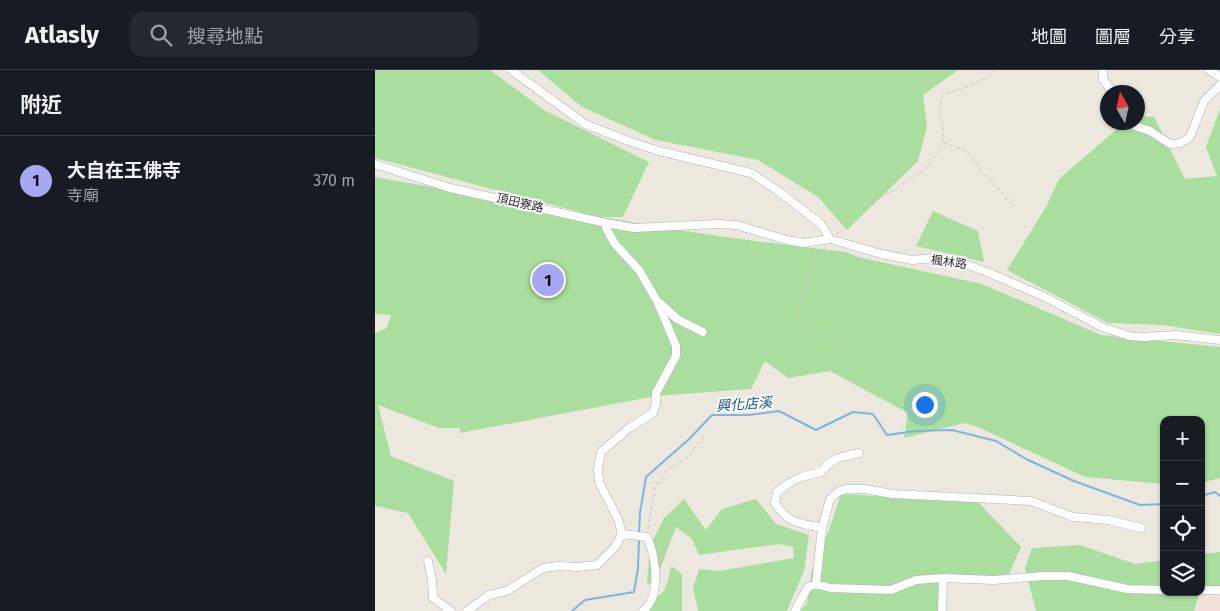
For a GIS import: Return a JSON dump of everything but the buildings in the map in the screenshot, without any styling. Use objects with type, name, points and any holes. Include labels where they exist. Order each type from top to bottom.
[{"type":"street","points":[[511,70],[585,124],[659,151],[751,173],[821,224],[830,239]]},
{"type":"street","points":[[1103,70],[1103,79],[1107,85]]},
{"type":"street","points":[[1209,70],[1220,76]]},
{"type":"street","points":[[1145,129],[1170,144],[1181,143],[1190,137],[1205,101],[1220,85]]},
{"type":"street","name":"頂田寮路","points":[[375,164],[450,188],[606,224],[634,228],[667,227]]},
{"type":"street","points":[[467,611],[489,595],[507,591],[543,568],[597,565],[615,547],[622,534],[618,519],[599,482],[598,468],[601,452],[629,428],[653,412],[656,404],[656,393],[676,356],[676,346],[657,301],[639,270],[615,244],[606,228],[606,224]]},
{"type":"street","name":"楓林路","points":[[667,227],[717,224],[736,225],[803,243],[830,239],[881,254],[912,260],[935,258],[970,265],[1045,297],[1102,327],[1129,336],[1143,338],[1175,335],[1220,340]]},
{"type":"street","points":[[657,301],[677,319],[703,332]]},
{"type":"street","points":[[822,528],[789,520],[781,513],[775,503],[777,492],[801,477],[821,472],[828,464],[838,458],[859,453]]},
{"type":"street","points":[[816,584],[822,528],[830,499],[838,492],[846,489],[865,489],[892,494],[1031,501],[1073,517],[1109,520],[1141,528]]},
{"type":"street","points":[[622,534],[647,537],[651,546],[655,579],[651,601],[643,611]]},
{"type":"street","points":[[428,561],[432,579],[433,598],[451,611]]},
{"type":"street","points":[[795,611],[808,587],[816,584],[830,588],[891,590],[916,580],[943,578],[994,580],[1068,576],[1127,589],[1160,590]]},
{"type":"street","points":[[942,611],[943,578]]},
{"type":"street","points":[[1205,590],[1220,590]]},
{"type":"path","points":[[850,351],[835,344],[804,324],[799,315],[814,262],[830,239],[854,220],[871,200],[889,193],[922,171],[934,158],[943,143],[943,127],[940,114],[941,98],[946,94],[970,86],[995,70]]},
{"type":"path","points":[[943,143],[965,150],[975,160],[982,172],[1014,206]]},
{"type":"path","points":[[647,537],[655,488],[667,469],[687,458],[704,437]]},
{"type":"shaded area","points":[[1220,596],[1220,611],[1196,611],[1199,598]]},
{"type":"green space","points":[[375,70],[490,70],[544,110],[649,162],[623,217],[603,217],[725,237],[846,252],[858,257],[982,284],[1101,335],[1220,347],[1220,478],[1205,482],[1205,416],[1160,416],[1160,484],[1085,477],[978,427],[964,423],[904,438],[908,413],[830,371],[788,378],[765,361],[751,389],[656,396],[460,433],[460,428],[439,428],[378,405],[391,456],[454,481],[446,574],[408,513],[375,506],[375,333],[387,328],[391,315],[375,314],[375,177],[591,215],[375,158]]},
{"type":"green space","points":[[538,70],[958,70],[923,95],[927,126],[918,161],[847,230],[818,197],[758,160],[656,140],[582,107]]},
{"type":"green space","points":[[1220,109],[1220,334],[1163,325],[1108,323],[1007,270],[1047,205],[1059,179],[1116,130],[1145,130],[1145,116],[1154,117],[1185,179],[1217,176],[1206,147]]},
{"type":"green space","points":[[933,211],[978,231],[984,262],[916,246]]},
{"type":"green space","points":[[841,494],[978,502],[1021,547],[1008,576],[938,576],[939,611],[800,611],[807,603],[812,570],[822,542],[828,533]]},
{"type":"green space","points":[[684,499],[706,530],[722,509],[756,499],[776,524],[809,535],[804,571],[787,611],[698,611],[693,588],[699,569],[719,571],[794,558],[793,547],[779,544],[699,555],[692,539],[676,527],[655,583],[647,584],[650,546],[664,518]]},
{"type":"green space","points":[[1080,545],[1135,564],[1160,561],[1160,596],[1199,596],[1194,611],[1036,611],[1025,568],[1032,548]]},
{"type":"green space","points":[[1220,552],[1220,587],[1205,589],[1205,554]]},
{"type":"green space","points":[[671,566],[682,574],[682,611],[646,611],[646,606],[664,590]]},
{"type":"waterway","name":"興化店溪","points":[[639,533],[646,477],[688,440],[712,415],[749,415],[779,411],[816,430],[853,412],[873,414],[887,435],[915,431],[952,430],[996,441],[1026,459],[1074,481],[1140,505],[1160,504]]},
{"type":"waterway","name":"興化店溪","points":[[1205,495],[1215,492],[1220,496]]},
{"type":"waterway","name":"興化店溪","points":[[572,611],[585,600],[634,592],[638,568],[639,538]]},
{"type":"place","name":"大自在王佛寺","points":[[548,280]]}]
